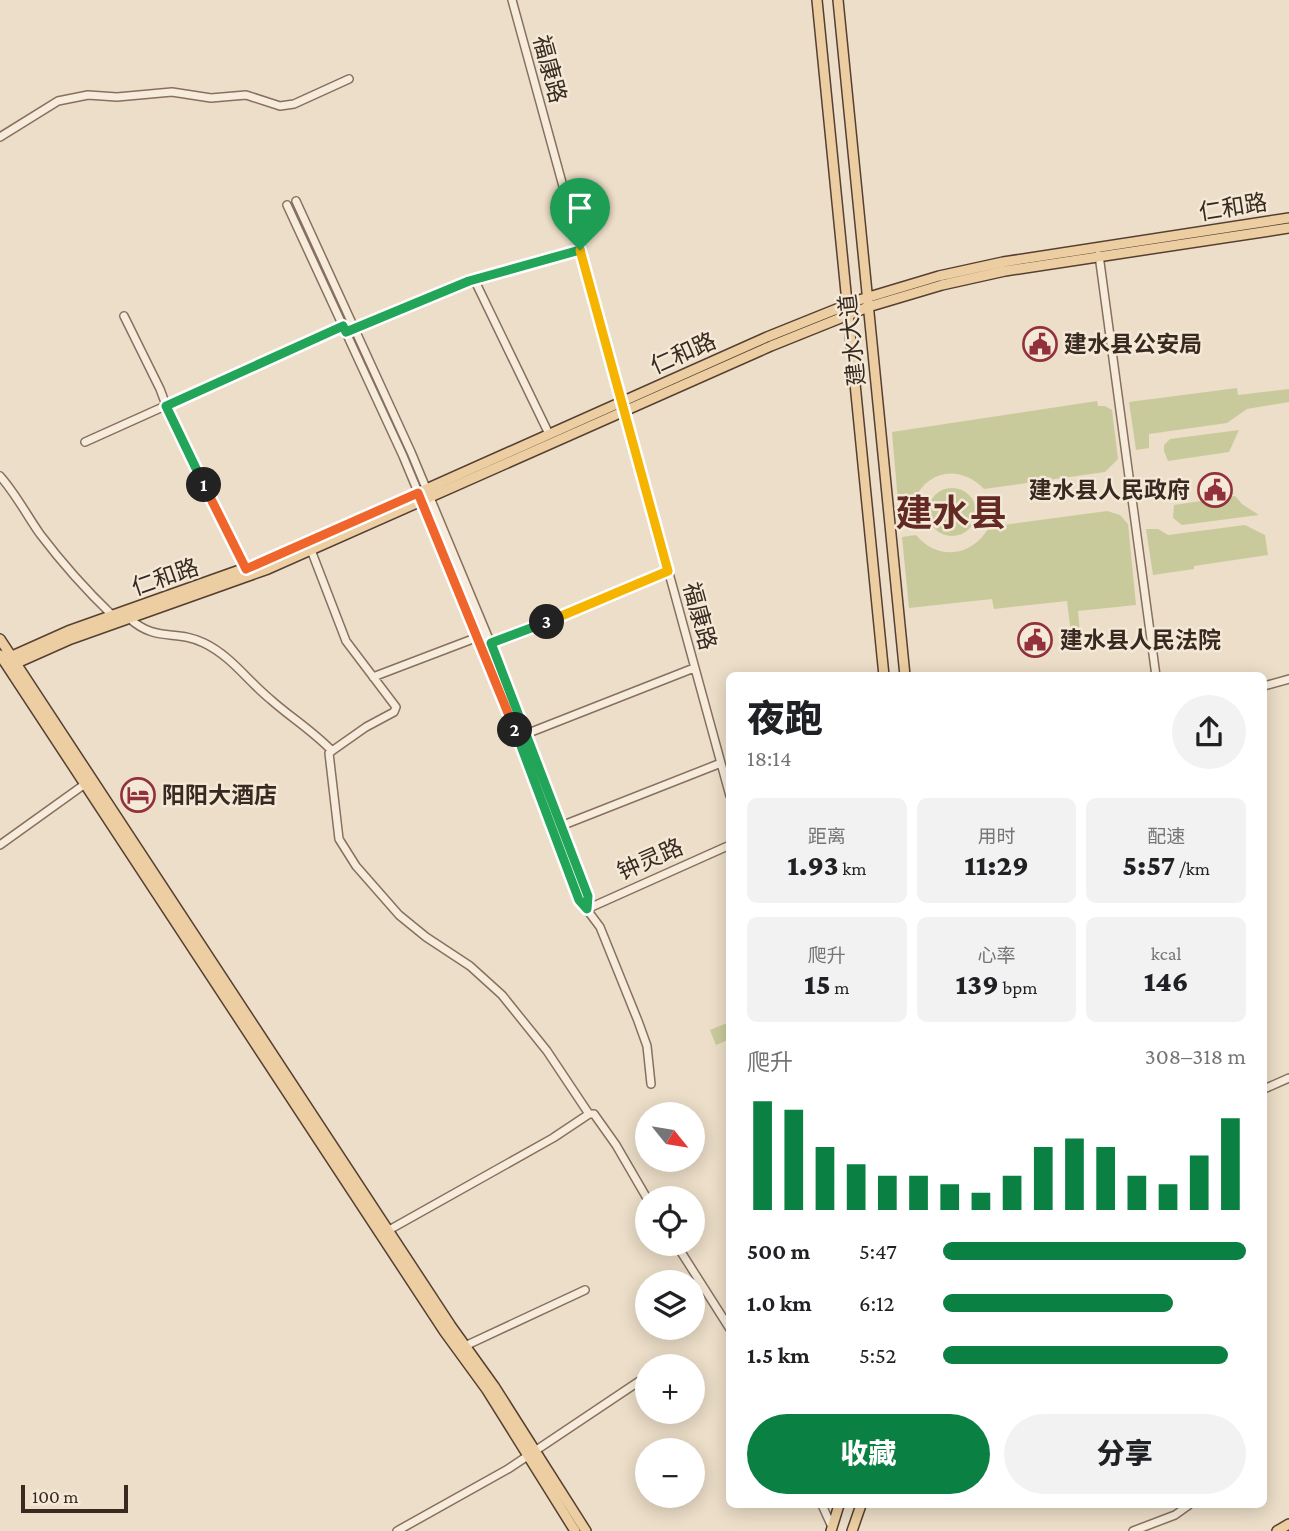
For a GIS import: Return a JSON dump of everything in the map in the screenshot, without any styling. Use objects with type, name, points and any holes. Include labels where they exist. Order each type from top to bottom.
[{"type":"main road","name":"建水大道","points":[[817,0],[884,672]]},
{"type":"main road","name":"建水大道","points":[[838,0],[905,672]]},
{"type":"main road","name":"仁和路","points":[[1099,252],[1289,218]]},
{"type":"main road","name":"仁和路","points":[[8,660],[57,636],[246,569],[424,496],[622,407],[767,337],[868,302],[960,271],[1024,258],[1099,252],[1289,228]]},
{"type":"main road","name":"仁和路","points":[[8,660],[233,582],[311,550],[549,434],[622,407]]},
{"type":"main road","points":[[0,639],[8,660],[85,784],[494,1386],[575,1531]]},
{"type":"main road","points":[[8,660],[318,1130],[444,1331],[586,1531]]},
{"type":"main road","points":[[831,1529],[838,1508]]},
{"type":"main road","points":[[852,1531],[860,1508]]},
{"type":"main road","points":[[1277,1531],[1289,1524]]},
{"type":"street","name":"福康路","points":[[512,0],[726,781]]},
{"type":"street","points":[[0,137],[58,101],[76,96],[117,97],[164,92],[211,98],[246,94],[285,106],[349,79]]},
{"type":"street","points":[[296,201],[355,329],[424,496],[579,900],[600,927],[638,1021],[647,1046],[651,1084]]},
{"type":"street","points":[[287,205],[491,643],[588,896],[587,909]]},
{"type":"street","points":[[85,443],[345,329],[355,329],[474,279],[580,250]]},
{"type":"street","points":[[1099,252],[1155,672]]},
{"type":"street","points":[[474,279],[549,434]]},
{"type":"street","points":[[124,316],[246,569]]},
{"type":"street","points":[[0,476],[59,558],[112,615]]},
{"type":"street","points":[[311,550],[346,641],[396,707],[329,753],[339,839],[356,866],[399,915],[470,967],[508,1002],[547,1051],[589,1114]]},
{"type":"street","points":[[491,643],[668,571]]},
{"type":"street","points":[[129,618],[149,632],[193,639],[216,649],[332,751]]},
{"type":"street","points":[[373,677],[478,637]]},
{"type":"street","points":[[526,734],[694,668]]},
{"type":"street","points":[[1267,685],[1289,680]]},
{"type":"street","points":[[561,827],[721,763]]},
{"type":"street","points":[[0,845],[85,784]]},
{"type":"street","name":"钟灵路","points":[[587,909],[726,847]]},
{"type":"street","points":[[1267,1088],[1289,1079]]},
{"type":"street","points":[[389,1230],[553,1138],[589,1114],[594,1114],[616,1145],[640,1186]]},
{"type":"street","points":[[684,1256],[726,1323]]},
{"type":"street","points":[[465,1346],[585,1290]]},
{"type":"street","points":[[397,1531],[531,1455],[635,1384]]},
{"type":"street","points":[[823,1508],[831,1529]]},
{"type":"street","points":[[1133,1531],[1175,1515],[1185,1508]]},
{"type":"green space","points":[[1237,388],[1238,395],[1289,389],[1289,402],[1247,409],[1227,423],[1149,434],[1149,448],[1136,450],[1129,402]]},
{"type":"green space","points":[[1097,401],[1098,406],[1112,410],[1118,459],[1105,472],[984,489],[965,476],[946,474],[928,482],[914,500],[898,502],[892,432]]},
{"type":"green space","points":[[1239,430],[1229,452],[1168,461],[1164,451],[1164,445],[1170,439]]},
{"type":"green space","points":[[952,488],[969,495],[976,512],[969,529],[952,536],[935,529],[928,512],[935,495]]},
{"type":"green space","points":[[1235,496],[1259,515],[1182,525],[1173,518],[1174,505]]},
{"type":"green space","points":[[1107,511],[1120,515],[1128,524],[1136,605],[1078,611],[1080,633],[1071,634],[1067,601],[994,609],[992,599],[909,608],[902,537],[916,535],[934,549],[954,552],[974,545],[989,527]]},
{"type":"green space","points":[[1245,525],[1265,535],[1268,555],[1153,575],[1146,529],[1158,529],[1168,535]]},
{"type":"green space","points":[[726,1024],[726,1041],[716,1045],[710,1030]]},
{"type":"place","name":"建水县公安局","points":[[1040,344]]},
{"type":"place","name":"建水县人民政府","points":[[1215,490]]},
{"type":"place","name":"建水县人民法院","points":[[1035,640]]},
{"type":"place","name":"阳阳大酒店","points":[[138,795]]},
{"type":"district","name":"建水县","points":[[951,513]]},
{"type":"route","points":[[580,250],[668,571],[491,643],[588,896],[587,909],[579,900],[498,684],[418,493],[246,569],[166,406],[343,326],[346,332],[448,288],[580,250]]}]
